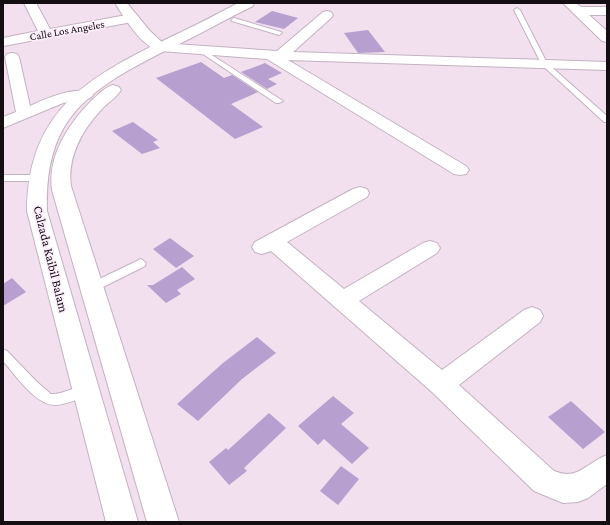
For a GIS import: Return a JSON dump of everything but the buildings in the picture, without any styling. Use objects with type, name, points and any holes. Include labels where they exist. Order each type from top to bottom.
[{"type":"main road","points":[[121,3],[153,43],[169,48]]},
{"type":"main road","name":"Calzada Kaibil Balam","points":[[163,522],[64,199],[61,174],[65,155],[72,136],[97,104],[169,48],[248,3]]},
{"type":"main road","name":"Calzada Kaibil Balam","points":[[116,519],[86,390],[36,210],[38,178],[48,141],[62,118],[85,95],[115,74],[169,48],[234,20],[266,3]]},
{"type":"street","points":[[30,3],[46,34]]},
{"type":"street","points":[[573,7],[607,11]]},
{"type":"street","points":[[573,7],[607,38]]},
{"type":"street","points":[[276,55],[327,15]]},
{"type":"street","name":"Calle Los Angeles","points":[[3,42],[132,18]]},
{"type":"street","points":[[169,48],[276,55],[607,66]]},
{"type":"street","points":[[276,55],[460,170]]},
{"type":"street","points":[[12,57],[24,114]]},
{"type":"street","points":[[3,123],[59,99],[85,95]]},
{"type":"street","points":[[360,193],[267,244],[343,300],[441,384],[544,480],[563,489],[578,488],[607,468]]},
{"type":"street","points":[[343,300],[430,248]]},
{"type":"street","points":[[441,384],[532,316]]},
{"type":"lane","points":[[517,10],[544,64],[607,120]]},
{"type":"lane","points":[[234,20],[278,32]]},
{"type":"lane","points":[[202,51],[279,101]]},
{"type":"lane","points":[[3,178],[38,178]]},
{"type":"lane","points":[[91,288],[141,264]]},
{"type":"lane","points":[[3,354],[38,391],[50,399],[71,397],[86,390]]}]
